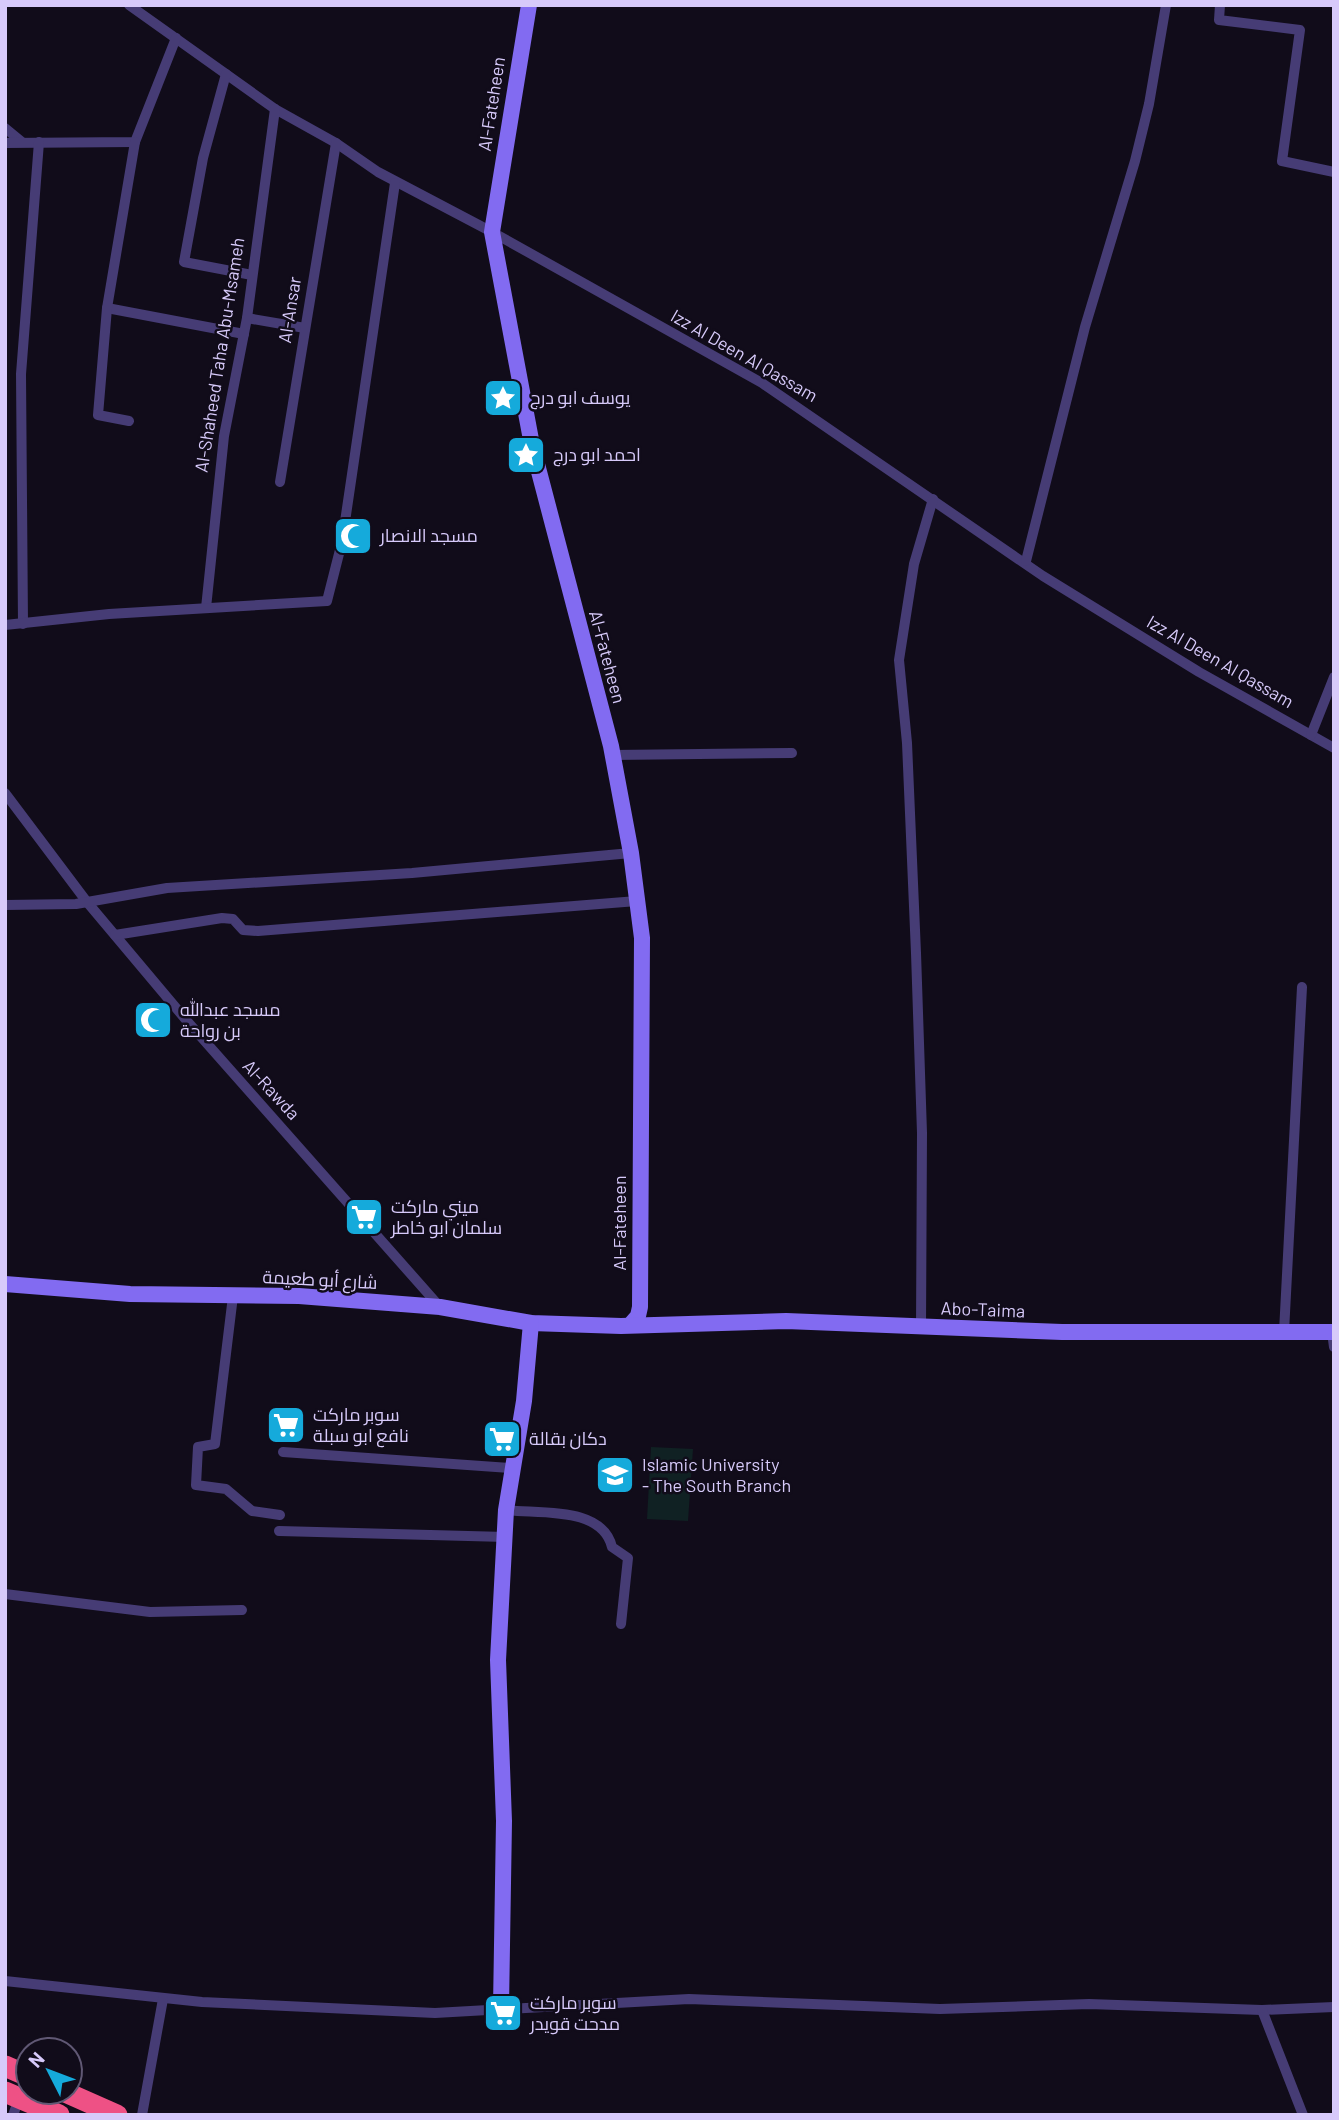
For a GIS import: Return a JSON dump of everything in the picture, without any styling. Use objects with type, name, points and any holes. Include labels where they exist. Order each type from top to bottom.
[{"type":"highway","points":[[84,2100],[117,2115]]},
{"type":"highway","points":[[13,2102],[59,2115]]},
{"type":"street","name":"Izz Al Deen Al Qassam","points":[[129,5],[275,109],[336,143],[396,183],[492,232],[762,383],[1043,576],[1199,672],[1334,748]]},
{"type":"street","name":"Al-Fateheen","points":[[529,5],[492,232],[532,445],[612,755],[631,853],[642,938],[640,1307],[638,1316],[631,1324]]},
{"type":"street","points":[[1026,562],[1085,327],[1135,161],[1149,104],[1166,5]]},
{"type":"street","points":[[1220,5],[1219,20],[1300,30],[1282,161],[1334,172]]},
{"type":"street","points":[[129,421],[97,415],[107,308],[135,142],[176,38]]},
{"type":"street","points":[[226,74],[202,158],[184,262],[252,275]]},
{"type":"street","name":"Al-Shaheed Taha Abu-Msameh","points":[[205,608],[224,436],[247,318],[275,109]]},
{"type":"street","points":[[5,128],[22,142]]},
{"type":"street","points":[[23,624],[20,374],[39,142]]},
{"type":"street","points":[[5,143],[135,142]]},
{"type":"street","name":"Al-Ansar","points":[[280,482],[336,143]]},
{"type":"street","points":[[5,625],[109,614],[327,601],[342,541],[396,183]]},
{"type":"street","points":[[107,308],[244,334]]},
{"type":"street","points":[[247,318],[305,328]]},
{"type":"street","points":[[921,1327],[922,1133],[905,713],[899,660],[914,564],[933,499]]},
{"type":"street","points":[[1311,735],[1334,677]]},
{"type":"street","points":[[612,755],[792,752]]},
{"type":"street","name":"Al-Rawda","points":[[5,793],[87,902],[237,1079],[440,1307]]},
{"type":"street","points":[[5,905],[87,902],[167,888],[412,873],[631,853]]},
{"type":"street","points":[[115,935],[222,918],[233,919],[243,930],[258,931],[637,901]]},
{"type":"street","points":[[1284,1332],[1302,987]]},
{"type":"street","name":"شارع أبو طعيمة","points":[[5,1284],[130,1294],[299,1296],[440,1307],[531,1323],[631,1324]]},
{"type":"street","points":[[233,1296],[215,1444],[198,1447],[196,1485],[226,1489],[252,1511],[281,1515]]},
{"type":"street","name":"Abo-Taima","points":[[631,1324],[708,1325],[786,1321],[1062,1332],[1284,1332],[1333,1337]]},
{"type":"street","points":[[501,2007],[504,1821],[498,1660],[510,1468],[524,1401],[531,1323]]},
{"type":"street","points":[[283,1452],[510,1468]]},
{"type":"street","points":[[506,1510],[591,1518],[608,1532],[612,1546],[628,1558],[621,1624]]},
{"type":"street","points":[[279,1531],[506,1538]]},
{"type":"street","points":[[5,1594],[150,1612],[242,1610]]},
{"type":"street","points":[[5,1981],[163,1999],[435,2013],[501,2007],[689,1999],[930,2008],[1089,2004],[1262,2010],[1334,2007]]},
{"type":"street","points":[[142,2115],[163,1999]]},
{"type":"street","points":[[1262,2010],[1303,2115]]},
{"type":"shaded area","points":[[651,1447],[693,1449],[688,1521],[647,1519]]},
{"type":"place","name":"يوسف ابو درج","points":[[503,398]]},
{"type":"place","name":"احمد ابو درج","points":[[526,455]]},
{"type":"place","name":"مسجد الانصار","points":[[353,536]]},
{"type":"place","name":"مسجد عبدالله بن رواحة","points":[[153,1020]]},
{"type":"place","name":"ميني ماركت سلمان ابو خاطر","points":[[364,1217]]},
{"type":"place","name":"سوبر ماركت نافع ابو سبلة","points":[[286,1425]]},
{"type":"place","name":"دكان بقالة","points":[[502,1439]]},
{"type":"place","name":"Islamic University - The South Branch","points":[[615,1475]]},
{"type":"place","name":"سوبر ماركت مدحت قويدر","points":[[503,2013]]}]
